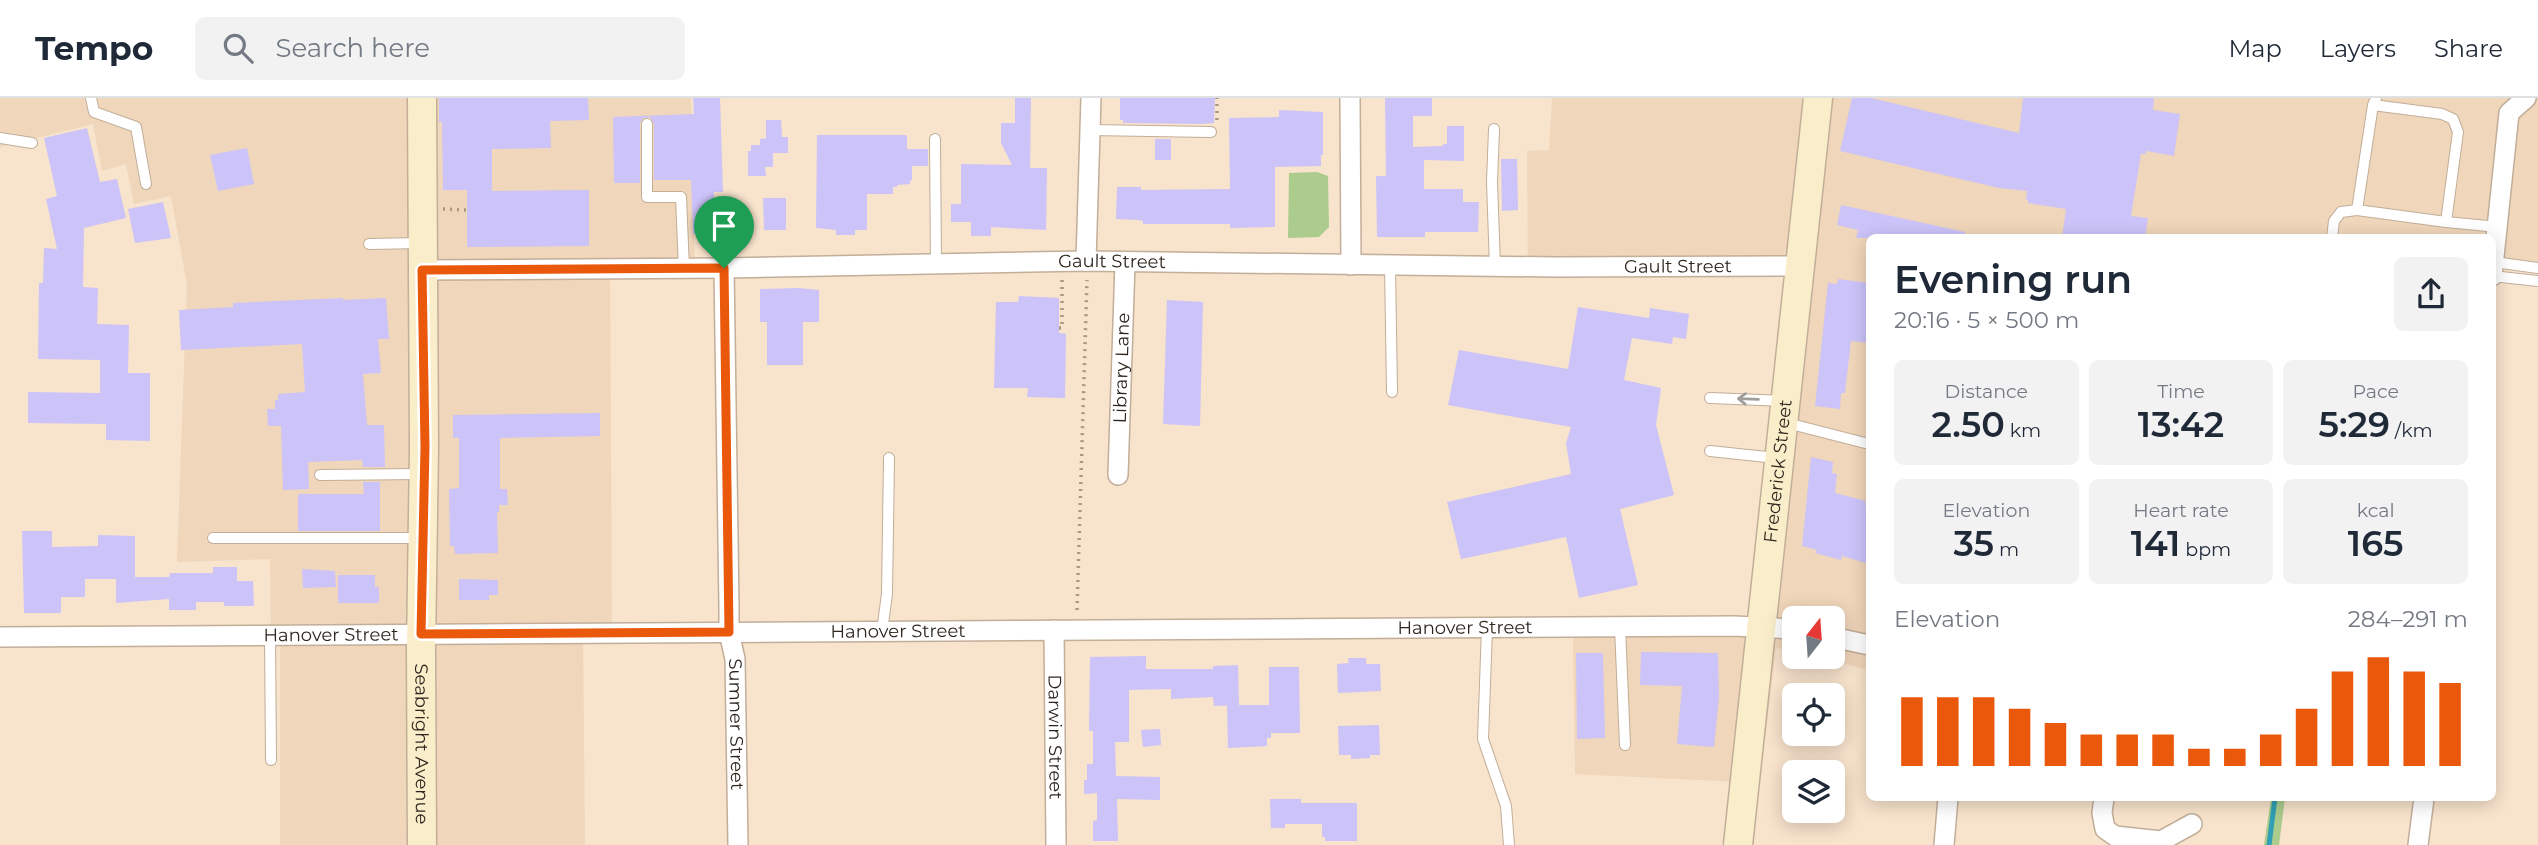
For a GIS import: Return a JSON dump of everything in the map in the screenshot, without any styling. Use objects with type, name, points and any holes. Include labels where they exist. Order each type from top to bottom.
[{"type":"main road","name":"Seabright Avenue","points":[[422,98],[422,845]]},
{"type":"main road","name":"Frederick Street","points":[[1738,845],[1818,98]]},
{"type":"street","points":[[1087,270],[1091,98]]},
{"type":"street","points":[[1350,98],[1350,265]]},
{"type":"street","points":[[2496,245],[2510,113],[2526,98]]},
{"type":"street","name":"Gault Street","points":[[422,257],[684,269],[936,264],[1087,270],[1125,263],[1495,267],[1800,266]]},
{"type":"street","name":"Library Lane","points":[[1118,475],[1125,263]]},
{"type":"street","name":"Sumner Street","points":[[724,268],[729,632],[735,659],[738,845]]},
{"type":"street","name":"Hanover Street","points":[[0,637],[1782,628]]},
{"type":"street","name":"Darwin Street","points":[[1054,630],[1056,845]]},
{"type":"street","points":[[1845,640],[1866,644]]},
{"type":"street","points":[[1944,845],[1948,801]]},
{"type":"street","points":[[2104,801],[2102,813],[2105,829],[2116,836],[2161,841],[2192,824]]},
{"type":"street","points":[[2418,845],[2424,801]]},
{"type":"lane","points":[[91,98],[94,112],[136,127],[146,184]]},
{"type":"lane","points":[[2357,210],[2374,102],[2442,114],[2453,119],[2458,132],[2446,222]]},
{"type":"lane","points":[[647,124],[648,197],[681,197],[684,269]]},
{"type":"lane","points":[[1494,129],[1492,182],[1495,267]]},
{"type":"lane","points":[[1090,130],[1212,132]]},
{"type":"lane","points":[[0,138],[32,143]]},
{"type":"lane","points":[[935,139],[936,264]]},
{"type":"lane","points":[[2332,234],[2334,221],[2341,212],[2357,210],[2498,227]]},
{"type":"lane","points":[[369,244],[422,257]]},
{"type":"lane","points":[[1390,266],[1392,392]]},
{"type":"lane","points":[[2496,271],[2538,268]]},
{"type":"lane","points":[[2496,272],[2538,281]]},
{"type":"lane","points":[[1710,398],[1784,412],[1866,443]]},
{"type":"lane","points":[[1710,451],[1779,458]]},
{"type":"lane","points":[[881,631],[887,594],[889,458]]},
{"type":"lane","points":[[320,475],[424,474]]},
{"type":"lane","points":[[213,538],[423,538]]},
{"type":"lane","points":[[1620,627],[1625,745]]},
{"type":"lane","points":[[1487,628],[1483,739],[1506,806],[1509,845]]},
{"type":"lane","points":[[270,636],[271,760]]},
{"type":"path","points":[[1212,132],[1217,120],[1217,98]]},
{"type":"path","points":[[437,209],[467,210]]},
{"type":"path","points":[[1077,610],[1087,270]]},
{"type":"path","points":[[1059,328],[1062,328],[1062,279]]},
{"type":"shaded area","points":[[0,98],[691,98],[695,269],[610,272],[612,637],[583,638],[585,845],[280,845],[280,637],[271,637],[270,559],[177,562],[187,285],[171,196],[134,204],[126,164],[102,171],[93,124],[0,147]]},
{"type":"shaded area","points":[[1552,98],[2538,98],[2538,271],[2496,266],[2496,234],[1866,234],[1866,669],[1845,664],[1845,606],[1782,606],[1782,649],[1776,648],[1760,783],[1575,774],[1573,630],[1760,629],[1800,269],[1528,271],[1527,151],[1549,150]]},
{"type":"green space","points":[[1317,172],[1328,176],[1329,227],[1319,237],[1288,238],[1289,173]]},
{"type":"green space","points":[[2271,801],[2285,801],[2279,845],[2264,845]]},
{"type":"building","points":[[439,98],[588,98],[589,120],[550,121],[551,148],[492,149],[492,191],[589,190],[589,246],[467,247],[467,190],[443,190]]},
{"type":"building","points":[[693,98],[720,98],[723,192],[714,192],[715,233],[693,234],[691,180],[654,180],[654,124],[650,117],[643,118],[640,123],[640,183],[614,183],[613,117],[694,114]]},
{"type":"building","points":[[1015,98],[1031,98],[1030,168],[1047,168],[1046,230],[991,227],[991,236],[971,236],[971,222],[951,222],[951,204],[961,204],[961,164],[1012,165],[1001,143],[1001,123],[1015,123]]},
{"type":"building","points":[[1120,98],[1215,98],[1214,123],[1123,123],[1123,120],[1120,120]]},
{"type":"building","points":[[1385,98],[1432,98],[1432,116],[1413,116],[1413,147],[1443,146],[1447,144],[1447,126],[1464,126],[1464,161],[1424,160],[1424,189],[1463,189],[1463,202],[1479,202],[1478,232],[1425,232],[1425,237],[1377,237],[1376,176],[1386,176]]},
{"type":"building","points":[[1852,98],[1871,98],[2019,133],[2023,98],[2154,98],[2153,110],[2180,114],[2174,156],[2146,151],[2146,154],[2141,154],[2131,216],[2148,218],[2146,234],[2063,234],[2066,209],[2028,203],[2027,191],[1999,188],[1840,151]]},
{"type":"building","points":[[1279,110],[1323,112],[1323,155],[1321,166],[1275,167],[1275,227],[1143,224],[1143,221],[1138,220],[1116,219],[1117,187],[1141,187],[1141,190],[1230,189],[1229,118],[1279,117]]},
{"type":"building","points":[[766,120],[781,120],[782,137],[788,137],[788,153],[773,153],[773,167],[765,167],[766,176],[748,176],[748,151],[751,151],[751,145],[760,145],[760,139],[766,138]]},
{"type":"building","points":[[87,128],[100,182],[117,179],[126,218],[84,228],[83,287],[98,288],[97,324],[129,325],[128,373],[150,373],[150,441],[106,440],[106,424],[28,423],[28,392],[100,393],[100,360],[38,359],[39,283],[43,283],[44,248],[57,249],[46,199],[57,196],[44,138]]},
{"type":"building","points":[[817,135],[905,135],[907,149],[928,149],[928,166],[912,166],[910,184],[893,187],[893,194],[867,194],[867,230],[855,230],[855,235],[836,235],[836,230],[816,228]]},
{"type":"building","points":[[1155,139],[1171,139],[1171,160],[1155,160]]},
{"type":"building","points":[[247,148],[254,184],[218,191],[210,155]]},
{"type":"building","points":[[1501,159],[1517,159],[1518,210],[1502,211]]},
{"type":"building","points":[[763,198],[786,198],[786,230],[764,230]]},
{"type":"building","points":[[163,202],[171,238],[135,243],[128,209]]},
{"type":"building","points":[[1841,205],[1965,234],[1866,234],[1866,238],[1856,238],[1858,230],[1837,225]]},
{"type":"building","points":[[1838,279],[1866,283],[1866,343],[1851,341],[1845,393],[1841,393],[1840,409],[1815,406],[1828,283],[1837,284]]},
{"type":"building","points":[[760,289],[819,290],[819,322],[803,322],[803,365],[767,365],[767,322],[760,322]]},
{"type":"building","points":[[1019,296],[1059,298],[1059,333],[1066,334],[1065,398],[1027,397],[1028,388],[994,388],[996,302],[1018,302]]},
{"type":"building","points":[[386,298],[389,339],[378,339],[381,373],[363,374],[367,425],[384,425],[385,467],[363,467],[362,460],[308,462],[309,489],[283,490],[281,426],[268,426],[267,409],[275,409],[278,394],[305,392],[302,344],[181,350],[179,310],[233,307],[233,303]]},
{"type":"building","points":[[1167,300],[1203,302],[1200,426],[1163,424]]},
{"type":"building","points":[[1578,307],[1649,318],[1650,308],[1689,314],[1686,339],[1673,337],[1672,344],[1632,338],[1624,380],[1661,388],[1656,425],[1674,495],[1620,509],[1638,585],[1579,598],[1566,537],[1461,559],[1447,502],[1571,474],[1566,443],[1571,427],[1448,405],[1459,350],[1568,369]]},
{"type":"building","points":[[600,413],[600,436],[500,438],[500,489],[507,489],[508,505],[499,505],[497,512],[498,553],[455,554],[454,546],[450,546],[449,489],[459,488],[459,438],[453,438],[453,415]]},
{"type":"building","points":[[1811,457],[1833,462],[1832,473],[1837,474],[1835,493],[1866,501],[1866,563],[1842,556],[1841,560],[1815,553],[1817,550],[1802,546]]},
{"type":"building","points":[[363,482],[380,482],[380,531],[298,531],[298,494],[364,494]]},
{"type":"building","points":[[22,531],[52,531],[52,547],[98,546],[98,535],[135,536],[135,577],[169,577],[170,573],[213,573],[213,567],[237,567],[237,581],[253,581],[254,606],[196,602],[196,610],[169,610],[169,599],[116,603],[116,579],[85,579],[85,597],[61,597],[61,613],[24,613]]},
{"type":"building","points":[[302,569],[335,571],[336,587],[303,588]]},
{"type":"building","points":[[338,575],[375,575],[375,587],[379,587],[379,603],[338,603]]},
{"type":"building","points":[[459,579],[498,580],[498,595],[489,595],[489,600],[459,600]]},
{"type":"building","points":[[1641,652],[1718,653],[1719,697],[1714,747],[1677,744],[1682,686],[1640,685]]},
{"type":"building","points":[[1576,653],[1603,653],[1605,738],[1577,739]]},
{"type":"building","points":[[1146,656],[1146,669],[1213,669],[1213,666],[1238,665],[1239,705],[1214,706],[1213,697],[1171,699],[1171,689],[1129,690],[1129,742],[1115,742],[1116,776],[1160,777],[1160,800],[1117,799],[1118,841],[1093,841],[1093,821],[1097,820],[1097,793],[1084,794],[1087,764],[1093,764],[1093,731],[1089,731],[1090,657]]},
{"type":"building","points":[[1348,658],[1366,658],[1366,664],[1380,664],[1381,691],[1338,693],[1337,664],[1349,663]]},
{"type":"building","points":[[1269,667],[1299,667],[1300,733],[1271,733],[1271,738],[1267,738],[1267,746],[1228,748],[1227,705],[1269,705]]},
{"type":"building","points":[[1379,725],[1380,755],[1351,759],[1351,755],[1339,755],[1338,726]]},
{"type":"building","points":[[1160,729],[1161,745],[1143,747],[1141,730]]},
{"type":"building","points":[[1270,799],[1301,799],[1301,803],[1357,803],[1357,841],[1325,841],[1325,837],[1322,837],[1322,824],[1285,824],[1285,828],[1271,828]]},
{"type":"waterway","points":[[2269,845],[2275,801]]},
{"type":"route","points":[[724,268],[729,632],[421,634],[425,447],[422,270],[724,268]]}]
